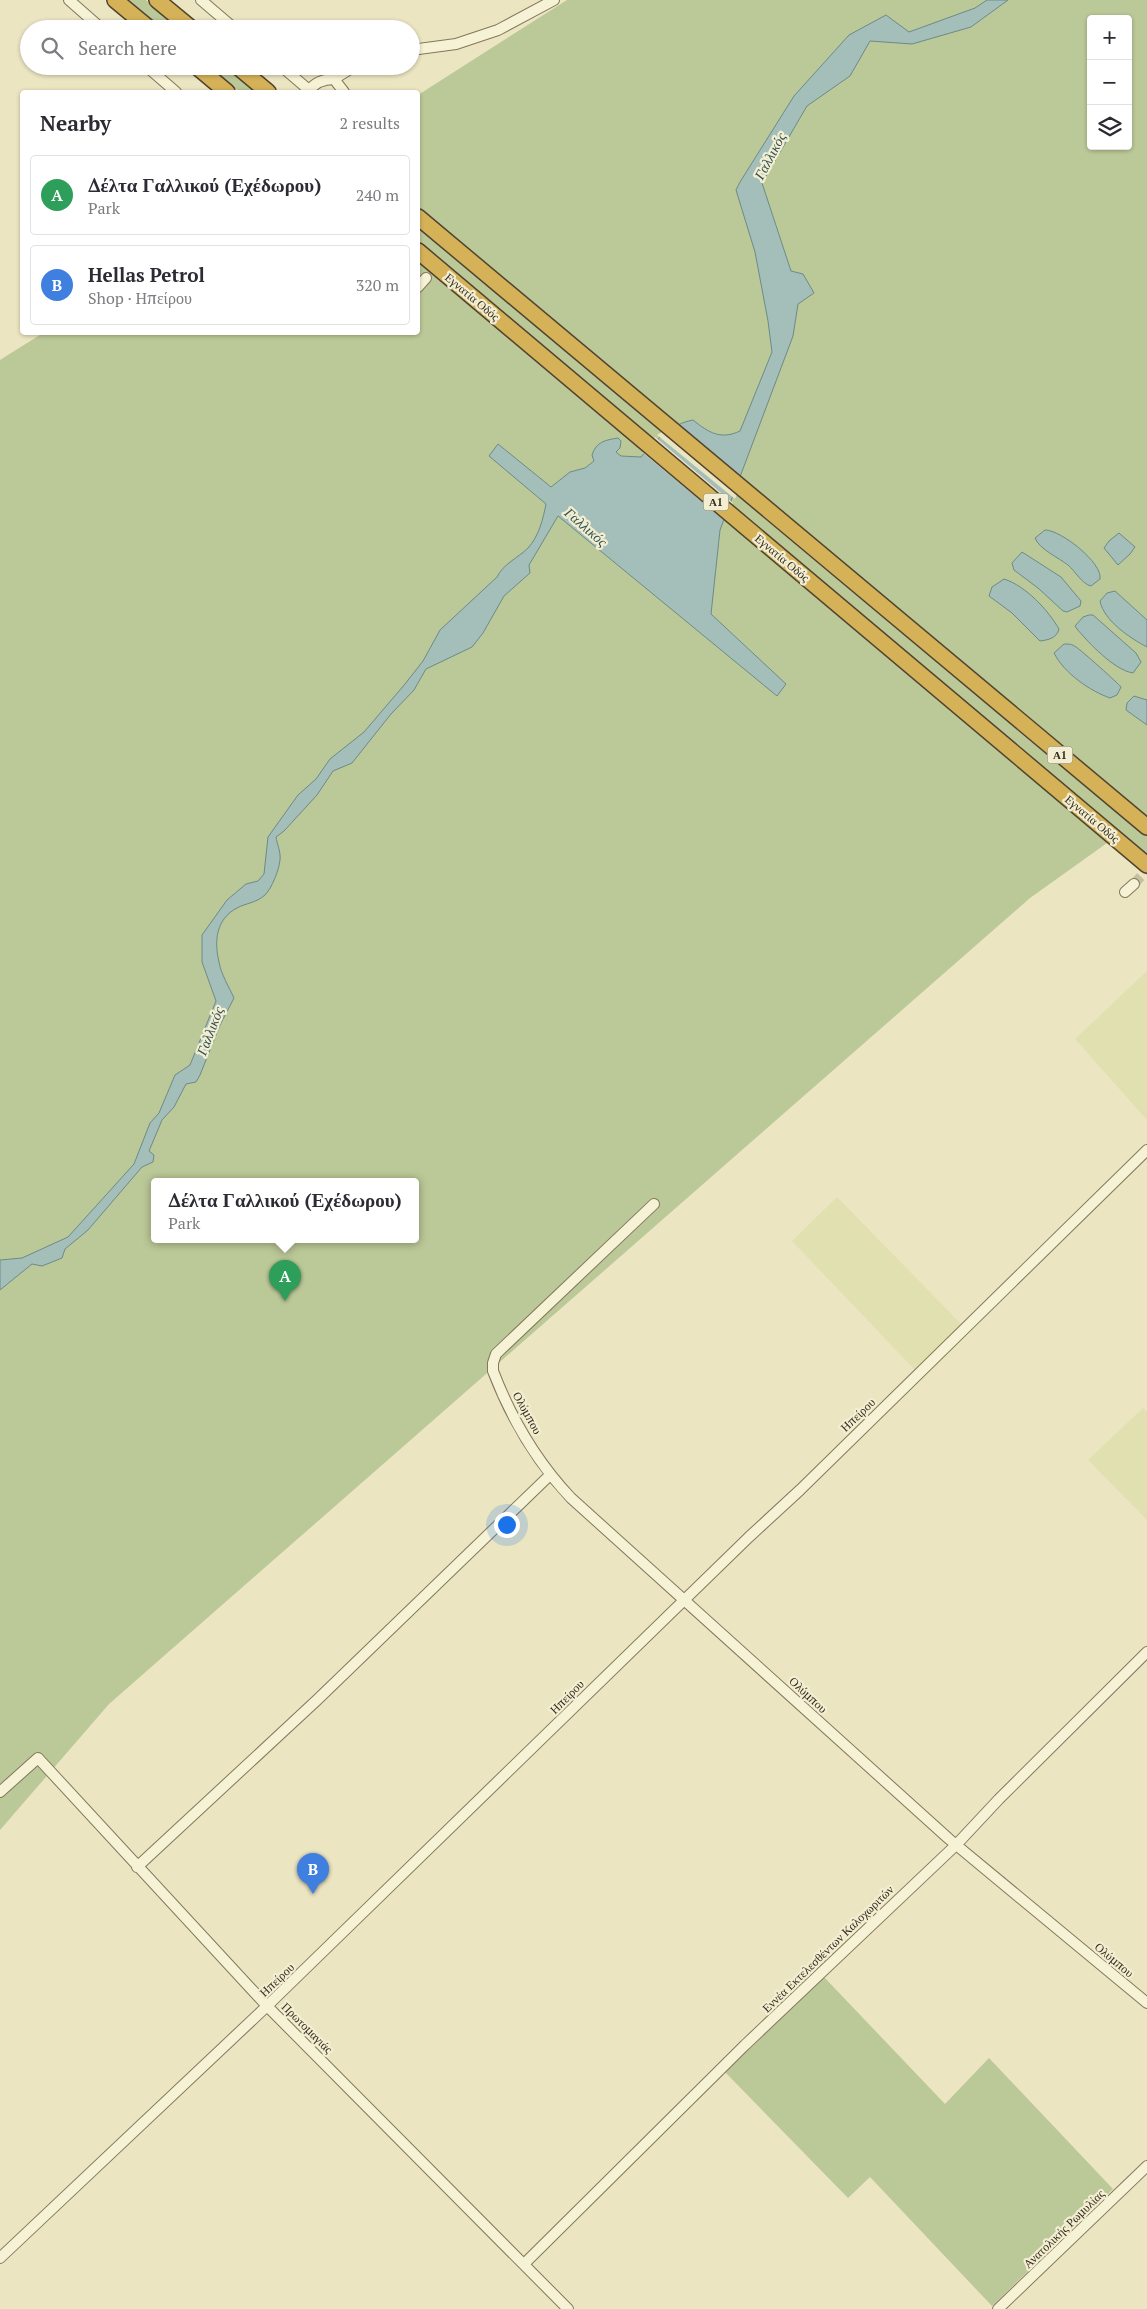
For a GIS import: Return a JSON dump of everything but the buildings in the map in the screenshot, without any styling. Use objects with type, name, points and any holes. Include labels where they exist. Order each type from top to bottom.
[{"type":"highway","points":[[115,0],[139,20]]},
{"type":"highway","points":[[158,0],[181,20]]},
{"type":"highway","points":[[207,75],[226,90]]},
{"type":"highway","points":[[248,75],[266,90]]},
{"type":"highway","name":"Εγνατία Οδός","points":[[420,220],[1147,828]]},
{"type":"highway","name":"Εγνατία Οδός","points":[[420,253],[1147,865]]},
{"type":"highway","points":[[520,290],[570,345]]},
{"type":"highway","points":[[489,323],[553,365]]},
{"type":"street","points":[[69,0],[92,20]]},
{"type":"street","points":[[201,0],[225,20]]},
{"type":"street","points":[[420,49],[456,44],[498,30],[554,0]]},
{"type":"street","points":[[156,75],[174,90]]},
{"type":"street","points":[[291,75],[307,90]]},
{"type":"street","points":[[309,90],[315,84],[325,79],[334,79],[341,75]]},
{"type":"street","points":[[334,79],[342,90]]},
{"type":"street","points":[[420,285],[426,278]]},
{"type":"street","points":[[1125,892],[1134,884]]},
{"type":"street","name":"Ηπείρου","points":[[0,2258],[267,2006],[685,1599],[800,1490],[1147,1150]]},
{"type":"street","name":"Ολύμπου","points":[[654,1204],[496,1354],[492,1363],[493,1371],[525,1437],[550,1475],[571,1498],[956,1845],[1147,2003]]},
{"type":"street","points":[[137,1867],[317,1700],[550,1475]]},
{"type":"street","name":"Εννέα Εκτελεσθέντων Καλοχωριτών","points":[[524,2264],[746,2045],[956,1845],[999,1798],[1147,1652]]},
{"type":"street","name":"Πρωτομαγιάς","points":[[0,1792],[38,1758],[267,2006],[568,2309]]},
{"type":"street","name":"Ανατολικής Ρωμυλίας","points":[[998,2309],[1147,2166]]},
{"type":"green space","points":[[129,0],[146,0],[169,20],[152,20]]},
{"type":"green space","points":[[567,0],[1147,0],[1147,815],[1134,825],[1147,836],[1147,854],[1121,833],[1030,898],[109,1704],[0,1830],[0,360],[40,335],[420,335],[420,94]]},
{"type":"green space","points":[[220,75],[236,75],[255,90],[238,90]]},
{"type":"green space","points":[[1147,971],[1147,1120],[1075,1039]]},
{"type":"green space","points":[[837,1197],[962,1325],[915,1370],[792,1241]]},
{"type":"green space","points":[[1143,1408],[1147,1412],[1147,1520],[1088,1460]]},
{"type":"green space","points":[[823,1976],[945,2104],[989,2058],[1113,2189],[992,2306],[870,2177],[848,2198],[724,2071]]},
{"type":"water","name":"Γαλλικός","points":[[987,0],[1008,0],[971,27],[912,44],[870,41],[850,76],[807,106],[762,183],[791,271],[803,274],[814,293],[798,304],[793,336],[720,530],[711,614],[786,684],[777,696],[558,516],[529,565],[530,573],[504,596],[483,633],[472,647],[426,669],[414,690],[391,714],[352,763],[333,771],[317,795],[284,831],[276,837],[280,860],[275,879],[268,892],[258,900],[237,908],[221,924],[218,931],[217,954],[221,971],[234,998],[220,1025],[196,1082],[186,1084],[174,1107],[162,1120],[149,1151],[154,1155],[153,1162],[142,1167],[88,1230],[65,1249],[62,1258],[42,1266],[32,1264],[0,1290],[0,1260],[22,1258],[68,1237],[134,1164],[150,1123],[159,1113],[175,1075],[190,1065],[216,1001],[202,962],[202,935],[227,900],[246,884],[258,881],[264,874],[268,837],[298,795],[316,779],[330,759],[364,732],[405,684],[423,661],[440,630],[497,577],[507,565],[528,548],[538,533],[546,504],[489,456],[498,444],[551,487],[570,472],[585,468],[594,461],[592,455],[596,447],[602,442],[618,438],[621,441],[620,448],[616,452],[621,456],[641,457],[664,434],[685,422],[693,420],[710,432],[721,435],[740,431],[772,352],[755,252],[736,190],[740,182],[794,96],[849,35],[886,15],[909,32],[975,8]]},
{"type":"water","points":[[1045,530],[1061,535],[1080,548],[1095,565],[1100,579],[1091,586],[1088,585],[1068,565],[1041,546],[1035,538]]},
{"type":"water","points":[[1119,533],[1135,547],[1118,565],[1104,548]]},
{"type":"water","points":[[1022,552],[1061,577],[1081,601],[1080,606],[1067,612],[1063,611],[1038,588],[1014,570],[1012,563]]},
{"type":"water","points":[[1004,579],[1020,587],[1043,607],[1059,629],[1054,636],[1040,641],[1012,613],[989,596],[992,587]]},
{"type":"water","points":[[1115,591],[1147,620],[1147,647],[1133,639],[1112,622],[1102,608],[1100,601],[1107,593]]},
{"type":"water","points":[[1093,615],[1136,653],[1141,662],[1133,673],[1118,667],[1110,661],[1077,629],[1075,626],[1083,617]]},
{"type":"water","points":[[1064,644],[1076,647],[1119,685],[1121,687],[1117,695],[1110,698],[1102,695],[1086,686],[1071,674],[1054,653]]},
{"type":"water","points":[[1134,696],[1147,700],[1147,725],[1126,710],[1127,703]]},
{"type":"pier","points":[[677,423],[743,478],[735,499],[657,435]]},
{"type":"pier","points":[[655,437],[733,503],[726,522],[642,452]]},
{"type":"tunnel","points":[[1134,884],[1147,870]]},
{"type":"place","name":"Δέλτα Γαλλικού (Εχέδωρου)","points":[[285,1301]]},
{"type":"place","name":"Hellas Petrol","points":[[313,1894]]}]
